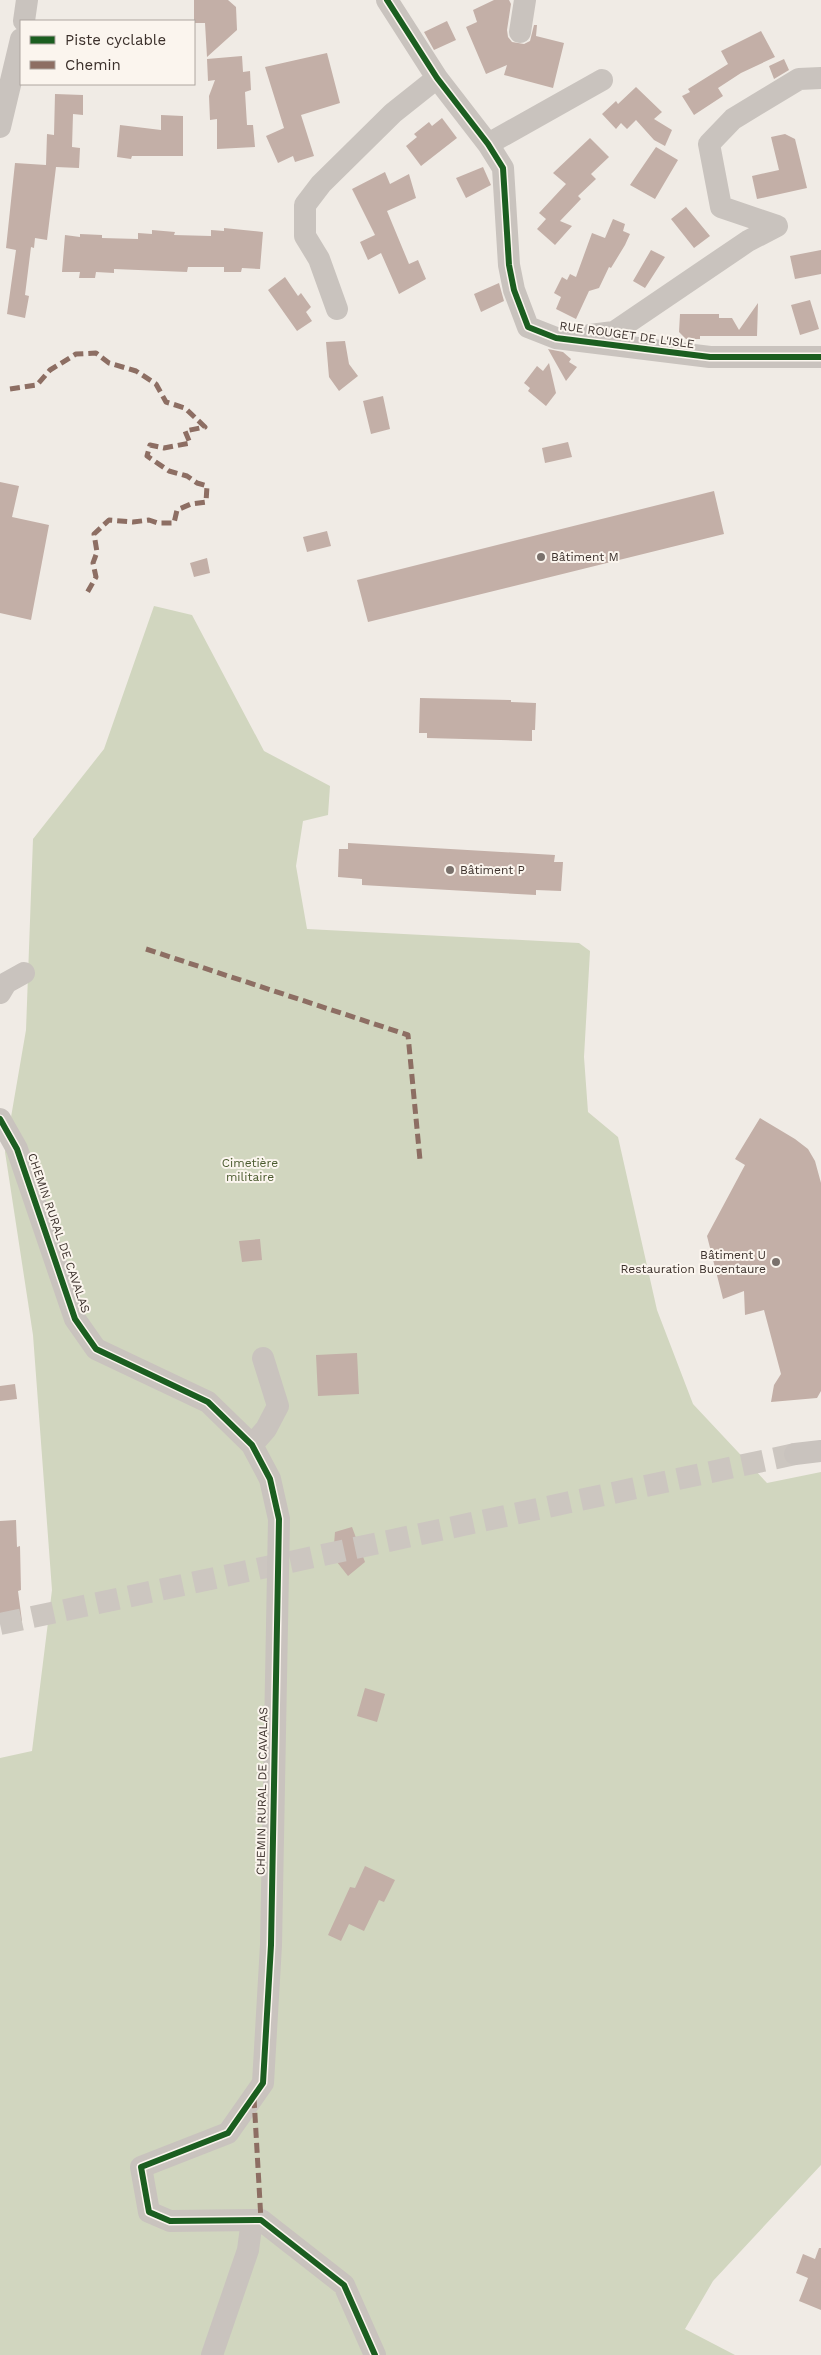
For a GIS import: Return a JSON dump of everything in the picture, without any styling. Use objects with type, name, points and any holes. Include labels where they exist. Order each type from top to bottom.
[{"type":"street","points":[[24,20],[27,0]]},
{"type":"street","name":"RUE ROUGET DE L'ISLE","points":[[387,0],[437,78],[488,144],[503,168],[508,264],[514,290],[528,327],[556,338],[710,357],[821,357]]},
{"type":"street","points":[[520,32],[525,0]]},
{"type":"street","points":[[0,127],[20,43]]},
{"type":"street","points":[[337,309],[320,259],[306,236],[305,205],[321,184],[393,113],[437,78]]},
{"type":"street","points":[[556,338],[614,332],[748,241],[777,226],[721,207],[709,144],[733,119],[799,79],[821,78]]},
{"type":"street","points":[[488,144],[602,80]]},
{"type":"street","points":[[0,993],[6,983],[24,973]]},
{"type":"street","name":"CHEMIN RURAL DE CAVALAS","points":[[0,1120],[17,1149],[75,1318],[96,1349],[208,1402],[252,1445],[270,1479],[279,1519],[270,1945],[263,2083],[228,2133],[141,2167],[149,2212],[170,2221],[261,2220],[344,2286],[375,2355]]},
{"type":"street","points":[[252,1445],[266,1428],[278,1406],[263,1358]]},
{"type":"street","points":[[795,1454],[821,1451]]},
{"type":"street","points":[[212,2355],[248,2250],[252,2220]]},
{"type":"green space","name":"Cimetière militaire","points":[[154,606],[192,615],[264,751],[330,786],[328,815],[303,821],[296,866],[307,929],[579,943],[590,951],[584,1057],[588,1112],[618,1137],[657,1310],[693,1404],[767,1483],[821,1472],[821,2165],[713,2281],[685,2329],[735,2355],[0,2355],[0,1758],[32,1751],[52,1590],[33,1335],[5,1152],[26,1030],[33,839],[104,749]]},
{"type":"building","points":[[194,0],[228,0],[236,7],[237,30],[207,57],[205,23],[195,23]]},
{"type":"building","points":[[494,0],[509,0],[511,4],[507,30],[508,37],[512,42],[524,44],[530,41],[534,25],[537,25],[536,36],[564,43],[553,88],[504,75],[507,65],[486,74],[466,27],[477,22],[473,10]]},
{"type":"building","points":[[447,21],[456,40],[434,50],[424,32]]},
{"type":"building","points":[[761,31],[775,57],[741,73],[718,88],[723,96],[694,115],[682,96],[690,92],[688,89],[728,64],[721,51]]},
{"type":"building","points":[[327,53],[340,103],[301,115],[314,156],[295,162],[293,156],[278,163],[266,136],[284,128],[265,67]]},
{"type":"building","points":[[242,56],[243,72],[250,71],[251,90],[245,92],[247,125],[253,125],[255,147],[217,149],[217,119],[210,120],[209,96],[215,80],[208,81],[207,59]]},
{"type":"building","points":[[784,59],[789,70],[774,79],[769,66]]},
{"type":"building","points":[[636,87],[662,112],[654,119],[672,130],[665,146],[654,140],[636,120],[627,129],[621,123],[616,129],[602,114],[616,101],[618,104]]},
{"type":"building","points":[[55,94],[83,95],[83,115],[73,114],[72,147],[80,148],[79,168],[56,167],[47,240],[35,238],[34,248],[31,247],[25,295],[29,296],[25,318],[7,314],[16,250],[6,248],[15,163],[46,165],[47,134],[54,135]]},
{"type":"building","points":[[161,115],[183,116],[183,156],[132,156],[131,159],[117,157],[120,125],[161,130]]},
{"type":"building","points":[[442,118],[457,138],[421,166],[406,146],[417,137],[414,134],[429,122],[432,126]]},
{"type":"building","points":[[785,134],[795,139],[807,188],[757,199],[752,176],[779,170],[771,137]]},
{"type":"building","points":[[590,138],[609,157],[591,174],[596,179],[578,196],[581,199],[560,221],[572,226],[555,245],[537,229],[546,219],[539,213],[566,184],[553,173]]},
{"type":"building","points":[[656,147],[678,160],[655,199],[630,185]]},
{"type":"building","points":[[483,167],[491,185],[466,198],[456,178]]},
{"type":"building","points":[[385,172],[390,184],[409,174],[416,198],[387,211],[409,264],[418,260],[426,279],[399,294],[381,253],[368,260],[360,242],[375,235],[352,189]]},
{"type":"building","points":[[686,207],[710,236],[694,248],[671,219]]},
{"type":"building","points":[[613,219],[625,224],[623,231],[630,234],[611,268],[609,267],[599,288],[589,291],[576,319],[556,309],[561,297],[554,293],[562,277],[567,280],[570,274],[576,277],[592,233],[605,238]]},
{"type":"building","points":[[224,228],[263,232],[260,269],[242,268],[241,272],[224,272],[224,267],[188,267],[187,272],[114,269],[114,273],[96,272],[95,278],[79,278],[80,272],[62,272],[65,235],[80,237],[80,234],[102,235],[102,238],[138,239],[138,233],[152,234],[152,230],[175,232],[174,235],[211,236],[211,230],[224,231]]},
{"type":"building","points":[[651,250],[665,257],[645,288],[633,281]]},
{"type":"building","points":[[821,250],[821,274],[795,279],[790,256]]},
{"type":"building","points":[[285,277],[298,296],[301,293],[311,307],[306,312],[312,321],[297,331],[268,290]]},
{"type":"building","points":[[499,283],[504,301],[481,312],[474,294]]},
{"type":"building","points":[[810,300],[819,329],[800,335],[791,305]]},
{"type":"building","points":[[758,303],[757,336],[700,336],[700,339],[686,339],[679,332],[680,314],[719,314],[719,318],[732,318],[739,330]]},
{"type":"building","points":[[345,341],[349,364],[358,376],[339,391],[329,377],[326,342]]},
{"type":"building","points":[[548,349],[563,352],[571,359],[569,362],[577,367],[566,381]]},
{"type":"building","points":[[549,363],[556,393],[546,406],[528,391],[530,388],[524,383],[537,366],[543,371]]},
{"type":"building","points":[[383,396],[390,429],[371,434],[363,401]]},
{"type":"building","points":[[568,442],[572,457],[545,463],[542,448]]},
{"type":"building","points":[[0,482],[19,486],[12,517],[49,525],[31,620],[0,613]]},
{"type":"building","name":"Bâtiment M","points":[[714,491],[724,534],[368,622],[357,580]]},
{"type":"building","points":[[327,531],[331,546],[307,552],[303,537]]},
{"type":"building","points":[[207,558],[210,573],[194,577],[190,563]]},
{"type":"building","points":[[420,698],[511,700],[511,702],[536,703],[535,730],[532,730],[532,741],[427,738],[427,733],[419,733]]},
{"type":"building","name":"Bâtiment P","points":[[348,843],[555,855],[554,862],[563,862],[561,891],[536,890],[536,895],[362,885],[362,879],[338,877],[339,849],[348,849]]},
{"type":"building","name":"Bâtiment U Restauration Bucentaure","points":[[760,1118],[808,1149],[815,1161],[821,1183],[821,1391],[817,1398],[771,1402],[774,1385],[781,1374],[764,1310],[745,1315],[744,1291],[723,1299],[707,1236],[745,1165],[735,1159]]},
{"type":"building","points":[[260,1239],[262,1260],[242,1262],[239,1241]]},
{"type":"building","points":[[357,1353],[359,1394],[318,1396],[316,1355]]},
{"type":"building","points":[[15,1384],[17,1399],[0,1401],[0,1386]]},
{"type":"building","points":[[16,1520],[17,1547],[20,1546],[21,1590],[18,1591],[22,1621],[0,1623],[0,1521]]},
{"type":"building","points":[[352,1527],[365,1562],[348,1576],[333,1557],[335,1532]]},
{"type":"building","points":[[365,1688],[385,1694],[377,1722],[357,1716]]},
{"type":"building","points":[[365,1866],[395,1880],[384,1902],[379,1900],[364,1931],[349,1924],[341,1941],[328,1935],[350,1887],[355,1888]]},
{"type":"building","points":[[819,2248],[821,2248],[821,2310],[799,2301],[808,2278],[796,2273],[803,2254],[815,2259]]},
{"type":"tunnel","points":[[0,1624],[795,1454]]},
{"type":"marked path","points":[[10,389],[37,385],[50,370],[76,354],[96,353],[109,363],[136,371],[156,384],[166,402],[185,408],[205,427],[185,431],[190,443],[164,448],[150,445],[147,456],[169,471],[187,476],[197,483],[207,486],[206,502],[191,504],[177,510],[174,523],[158,523],[149,520],[133,522],[109,520],[94,534],[97,552],[93,563],[96,577],[87,593]]},
{"type":"marked path","points":[[146,949],[408,1035],[420,1160]]},
{"type":"marked path","points":[[254,2098],[261,2220]]},
{"type":"cycle path","points":[[387,0],[437,78],[488,144],[503,168],[509,265],[514,290],[528,327],[556,338],[710,357],[821,357]]},
{"type":"cycle path","points":[[0,1119],[17,1149],[75,1319],[96,1349],[208,1402],[252,1445],[270,1479],[279,1519],[271,1945],[263,2083],[228,2133],[141,2167],[149,2212],[170,2221],[261,2220],[344,2285],[375,2355]]},
{"type":"place","name":"Bâtiment M","points":[[541,557]]},
{"type":"place","name":"Bâtiment P","points":[[450,870]]},
{"type":"place","name":"Bâtiment U Restauration Bucentaure","points":[[776,1262]]}]
